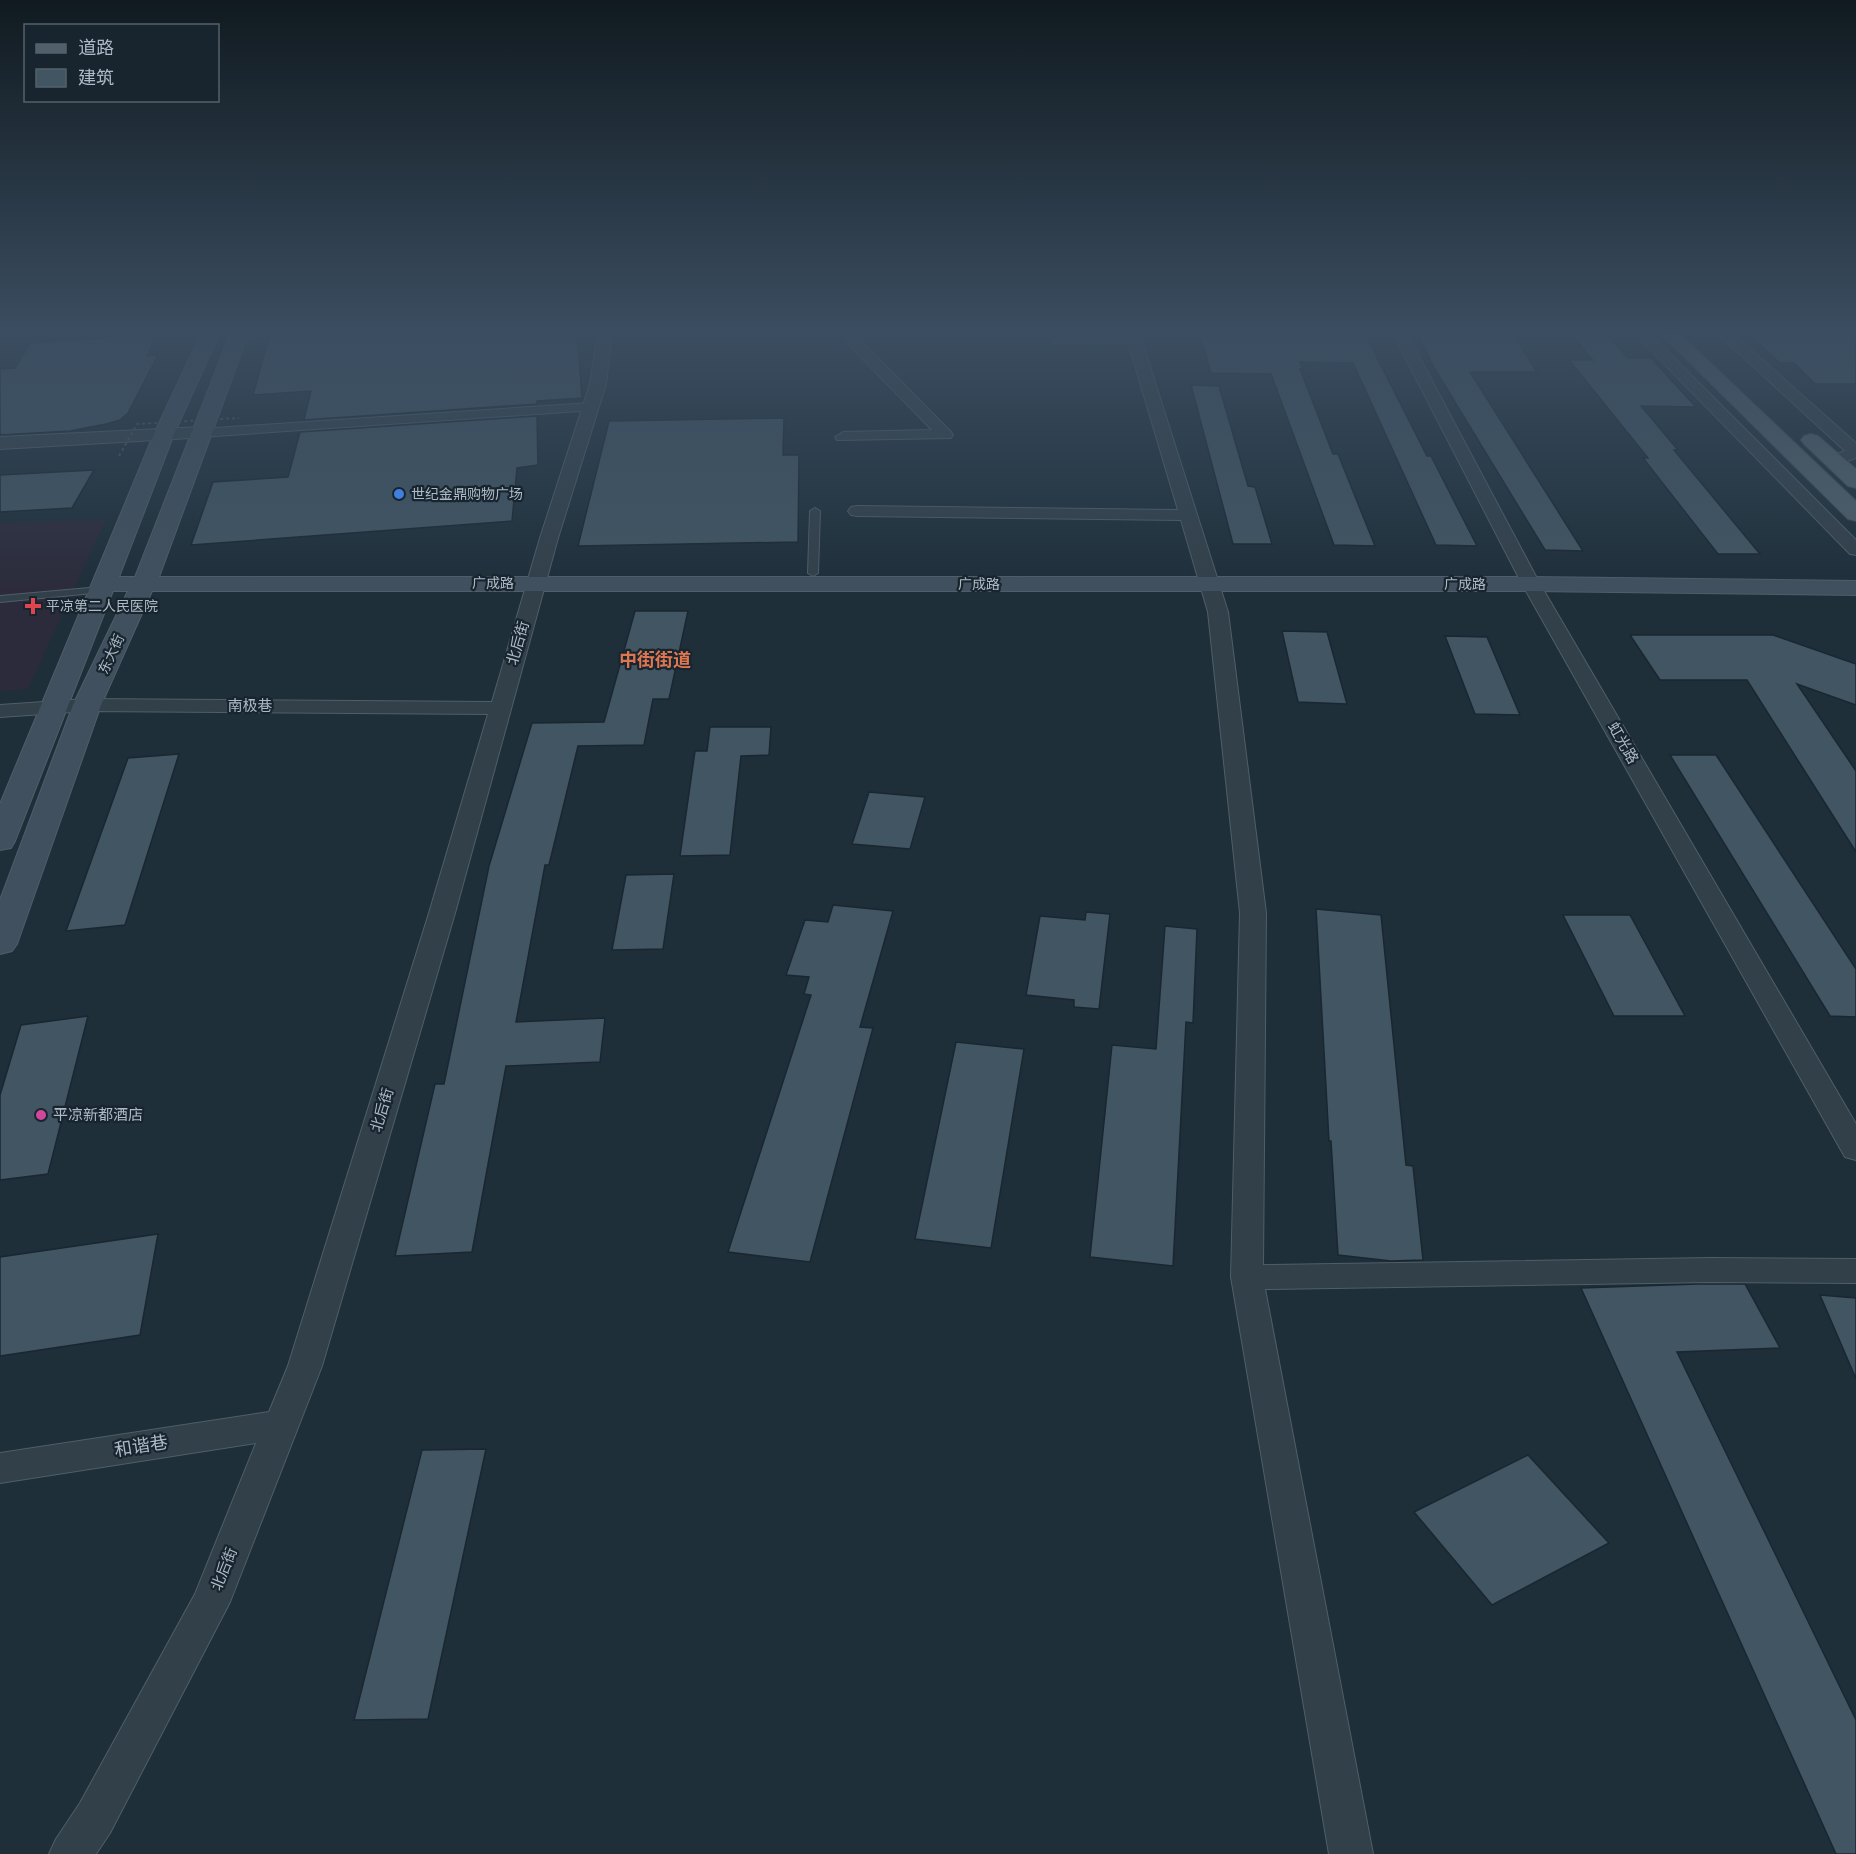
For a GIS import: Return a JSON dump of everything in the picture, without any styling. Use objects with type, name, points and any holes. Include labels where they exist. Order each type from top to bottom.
[{"type":"main road","points":[[0,842],[103,582],[172,419]]},
{"type":"main road","name":"东大街","points":[[0,944],[10,891],[87,705],[146,578],[207,419]]},
{"type":"main road","points":[[1757,419],[1856,514]]},
{"type":"main road","points":[[1798,429],[1856,482]]},
{"type":"main road","name":"广成路","points":[[537,578],[813,573],[1208,579]]},
{"type":"main road","name":"广成路","points":[[103,582],[146,578],[1529,579],[1856,574]]},
{"type":"main road","name":"广成路","points":[[1529,579],[1856,588]]},
{"type":"street","points":[[0,443],[418,419]]},
{"type":"street","name":"北后街","points":[[72,1854],[95,1818],[211,1602],[309,1355],[442,913],[537,578],[587,419]]},
{"type":"street","points":[[843,437],[945,435],[929,419]]},
{"type":"street","points":[[1159,419],[1218,612],[1253,913],[1247,1277],[1351,1854]]},
{"type":"street","name":"虹光路","points":[[1445,419],[1529,579],[1856,1150]]},
{"type":"street","points":[[1726,419],[1856,550]]},
{"type":"street","points":[[1819,419],[1856,452],[1834,461]]},
{"type":"street","points":[[856,511],[1188,515]]},
{"type":"street","name":"南极巷","points":[[0,711],[87,705],[500,708]]},
{"type":"street","points":[[1247,1277],[1711,1270],[1856,1271]]},
{"type":"street","name":"和谐巷","points":[[0,1468],[282,1425]]},
{"type":"lane","points":[[813,573],[815,511]]},
{"type":"lane","points":[[0,599],[103,582]]},
{"type":"path","points":[[119,456],[137,424],[230,419]]},
{"type":"shaded area","name":"平凉第二人民医院","points":[[106,519],[28,689],[0,691],[0,523]]},
{"type":"building","points":[[0,419],[122,419],[70,431],[0,435]]},
{"type":"building","name":"世纪金鼎购物广场","points":[[500,419],[537,419],[538,465],[517,468],[512,521],[191,545],[213,482],[288,477],[300,432]]},
{"type":"building","points":[[784,419],[783,455],[799,455],[798,542],[578,546],[609,421]]},
{"type":"building","points":[[1200,419],[1228,419],[1248,486],[1255,487],[1272,544],[1233,544]]},
{"type":"building","points":[[1287,419],[1319,419],[1333,454],[1338,454],[1375,546],[1334,545]]},
{"type":"building","points":[[1378,419],[1408,419],[1427,456],[1431,456],[1477,546],[1436,545]]},
{"type":"building","points":[[1465,419],[1499,419],[1583,551],[1545,550]]},
{"type":"building","points":[[1616,419],[1652,419],[1678,450],[1674,450],[1760,554],[1718,554],[1643,458],[1648,458]]},
{"type":"building","points":[[94,470],[72,508],[0,512],[0,475]]},
{"type":"building","points":[[635,611],[688,611],[669,699],[653,699],[644,745],[578,746],[549,865],[545,865],[516,1022],[605,1018],[600,1062],[506,1066],[472,1252],[395,1256],[435,1084],[444,1084],[489,866],[532,723],[604,722]]},
{"type":"building","points":[[1282,631],[1327,632],[1347,704],[1298,702]]},
{"type":"building","points":[[1630,635],[1773,635],[1856,664],[1856,705],[1797,684],[1856,771],[1856,852],[1747,680],[1660,680]]},
{"type":"building","points":[[1445,636],[1487,637],[1520,715],[1475,714]]},
{"type":"building","points":[[710,727],[771,727],[769,755],[741,756],[730,855],[680,856],[695,751],[707,751]]},
{"type":"building","points":[[179,754],[125,925],[66,931],[128,758]]},
{"type":"building","points":[[1670,755],[1716,755],[1856,969],[1856,1017],[1830,1016]]},
{"type":"building","points":[[869,792],[925,797],[910,849],[852,844]]},
{"type":"building","points":[[674,874],[663,949],[612,950],[626,875]]},
{"type":"building","points":[[833,905],[893,911],[860,1027],[873,1028],[810,1262],[728,1252],[811,995],[804,994],[809,977],[786,975],[805,920],[828,922]]},
{"type":"building","points":[[1316,909],[1381,915],[1406,1165],[1413,1166],[1423,1260],[1391,1261],[1338,1255]]},
{"type":"building","points":[[1086,912],[1110,914],[1099,1009],[1074,1007],[1074,1000],[1026,995],[1040,916],[1085,920]]},
{"type":"building","points":[[1563,915],[1630,915],[1685,1016],[1614,1016]]},
{"type":"building","points":[[1165,926],[1197,929],[1193,1023],[1186,1022],[1173,1266],[1090,1257],[1112,1045],[1156,1049]]},
{"type":"building","points":[[88,1016],[48,1174],[0,1180],[0,1095],[21,1025]]},
{"type":"building","points":[[956,1042],[1024,1049],[991,1248],[915,1239]]},
{"type":"building","points":[[158,1234],[140,1335],[0,1356],[0,1257]]},
{"type":"building","points":[[1745,1284],[1780,1348],[1677,1352],[1856,1720],[1856,1854],[1836,1854],[1581,1288]]},
{"type":"building","points":[[1820,1295],[1856,1298],[1856,1379]]},
{"type":"building","points":[[486,1449],[428,1719],[354,1720],[422,1450]]},
{"type":"building","points":[[1528,1455],[1609,1543],[1492,1605],[1414,1512]]},
{"type":"place","name":"世纪金鼎购物广场","points":[[399,494]]},
{"type":"place","name":"平凉第二人民医院","points":[[33,606]]},
{"type":"place","name":"平凉新都酒店","points":[[41,1115]]},
{"type":"district","name":"中街街道","points":[[655,660]]}]
